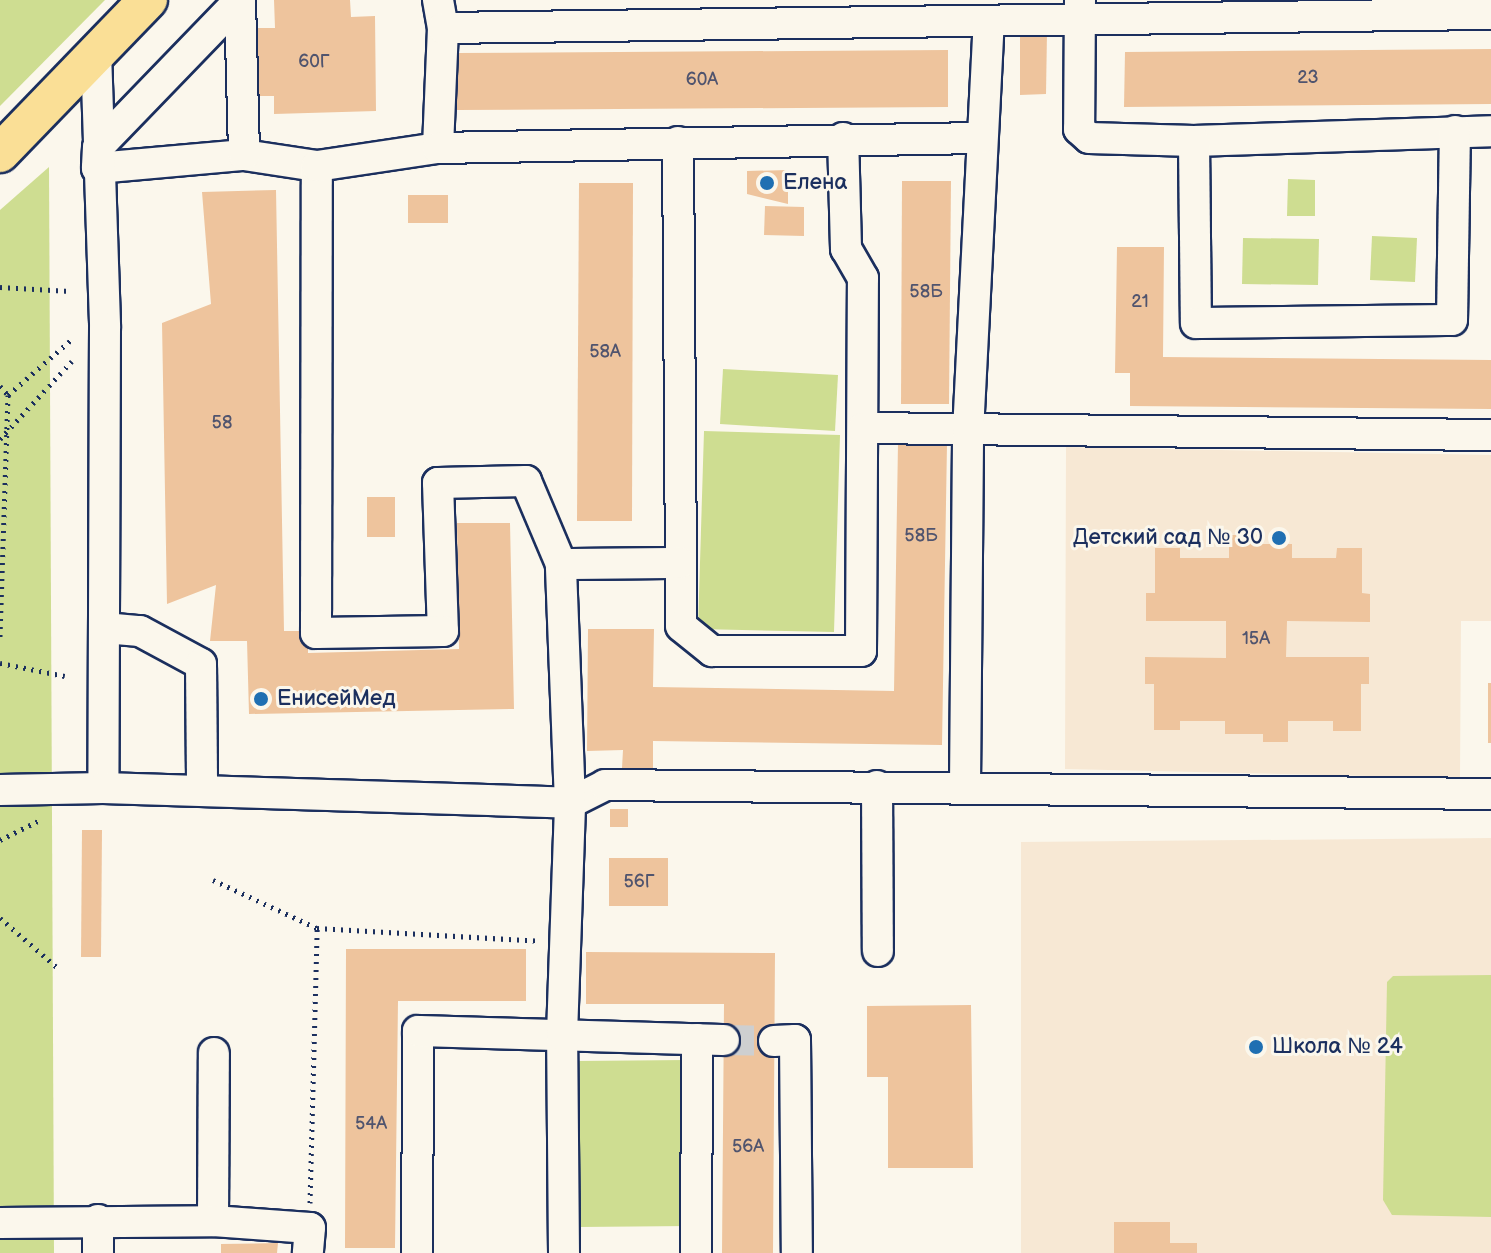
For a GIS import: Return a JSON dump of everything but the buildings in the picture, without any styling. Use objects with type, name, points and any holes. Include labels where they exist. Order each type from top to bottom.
[{"type":"main road","points":[[0,153],[148,0]]},
{"type":"lane","points":[[98,157],[240,0]]},
{"type":"lane","points":[[240,0],[244,155]]},
{"type":"lane","points":[[1081,9],[1081,135],[1194,141],[1491,131]]},
{"type":"lane","points":[[438,148],[440,14],[989,22],[1081,9],[1491,14]]},
{"type":"lane","points":[[965,785],[968,432],[989,22]]},
{"type":"lane","points":[[96,52],[105,328],[103,788]]},
{"type":"lane","points":[[1194,141],[1196,323],[1452,320],[1455,131]]},
{"type":"lane","points":[[98,157],[244,155],[317,166],[438,148],[843,138],[981,138]]},
{"type":"lane","points":[[678,142],[681,626],[712,651],[861,651],[863,278],[846,249],[843,138]]},
{"type":"lane","points":[[317,166],[316,633],[443,631],[438,483],[526,481],[561,564],[570,803],[562,1035],[564,1253]]},
{"type":"lane","points":[[863,428],[968,432],[1491,435]]},
{"type":"lane","points":[[561,564],[680,563]]},
{"type":"lane","points":[[104,628],[140,631],[201,664],[202,790]]},
{"type":"lane","points":[[0,790],[202,790],[570,803],[605,785],[965,785],[1491,794]]},
{"type":"lane","points":[[877,786],[878,951]]},
{"type":"lane","points":[[417,1253],[418,1031],[710,1040],[696,1253]]},
{"type":"lane","points":[[774,1041],[795,1040],[797,1253]]},
{"type":"lane","points":[[213,1221],[214,1053]]},
{"type":"lane","points":[[98,1220],[98,1253]]},
{"type":"lane","points":[[0,1223],[213,1221],[309,1240]]},
{"type":"path","points":[[0,287],[70,291]]},
{"type":"path","points":[[8,395],[72,339]]},
{"type":"path","points":[[0,439],[72,361]]},
{"type":"path","points":[[0,386],[8,395],[0,641]]},
{"type":"path","points":[[0,663],[65,676]]},
{"type":"path","points":[[0,840],[49,815]]},
{"type":"path","points":[[213,880],[317,928],[567,942]]},
{"type":"path","points":[[0,918],[60,970]]},
{"type":"path","points":[[309,1240],[317,928]]},
{"type":"shaded area","name":"Детский сад № 30","points":[[1066,447],[1491,455],[1491,621],[1461,621],[1460,778],[1065,769]]},
{"type":"shaded area","name":"Школа № 24","points":[[1491,838],[1491,1253],[1021,1253],[1021,842]]},
{"type":"green space","points":[[0,0],[105,0],[0,106]]},
{"type":"green space","points":[[49,167],[54,1253],[0,1253],[0,210]]},
{"type":"green space","points":[[1288,179],[1315,180],[1315,216],[1287,216]]},
{"type":"green space","points":[[1372,236],[1417,238],[1415,282],[1370,280]]},
{"type":"green space","points":[[1243,238],[1319,239],[1318,285],[1242,284]]},
{"type":"green space","points":[[723,369],[838,375],[835,431],[720,424]]},
{"type":"green space","points":[[704,431],[840,435],[834,632],[698,629]]},
{"type":"green space","points":[[1491,975],[1491,1217],[1392,1215],[1383,1200],[1387,982],[1393,976]]},
{"type":"green space","points":[[687,1060],[689,1226],[579,1227],[578,1061]]},
{"type":"tunnel","points":[[724,1040],[774,1041]]},
{"type":"place","name":"Елена","points":[[767,183]]},
{"type":"place","name":"Детский сад № 30","points":[[1279,538]]},
{"type":"place","name":"ЕнисейМед","points":[[261,699]]},
{"type":"place","name":"Школа № 24","points":[[1256,1047]]}]
